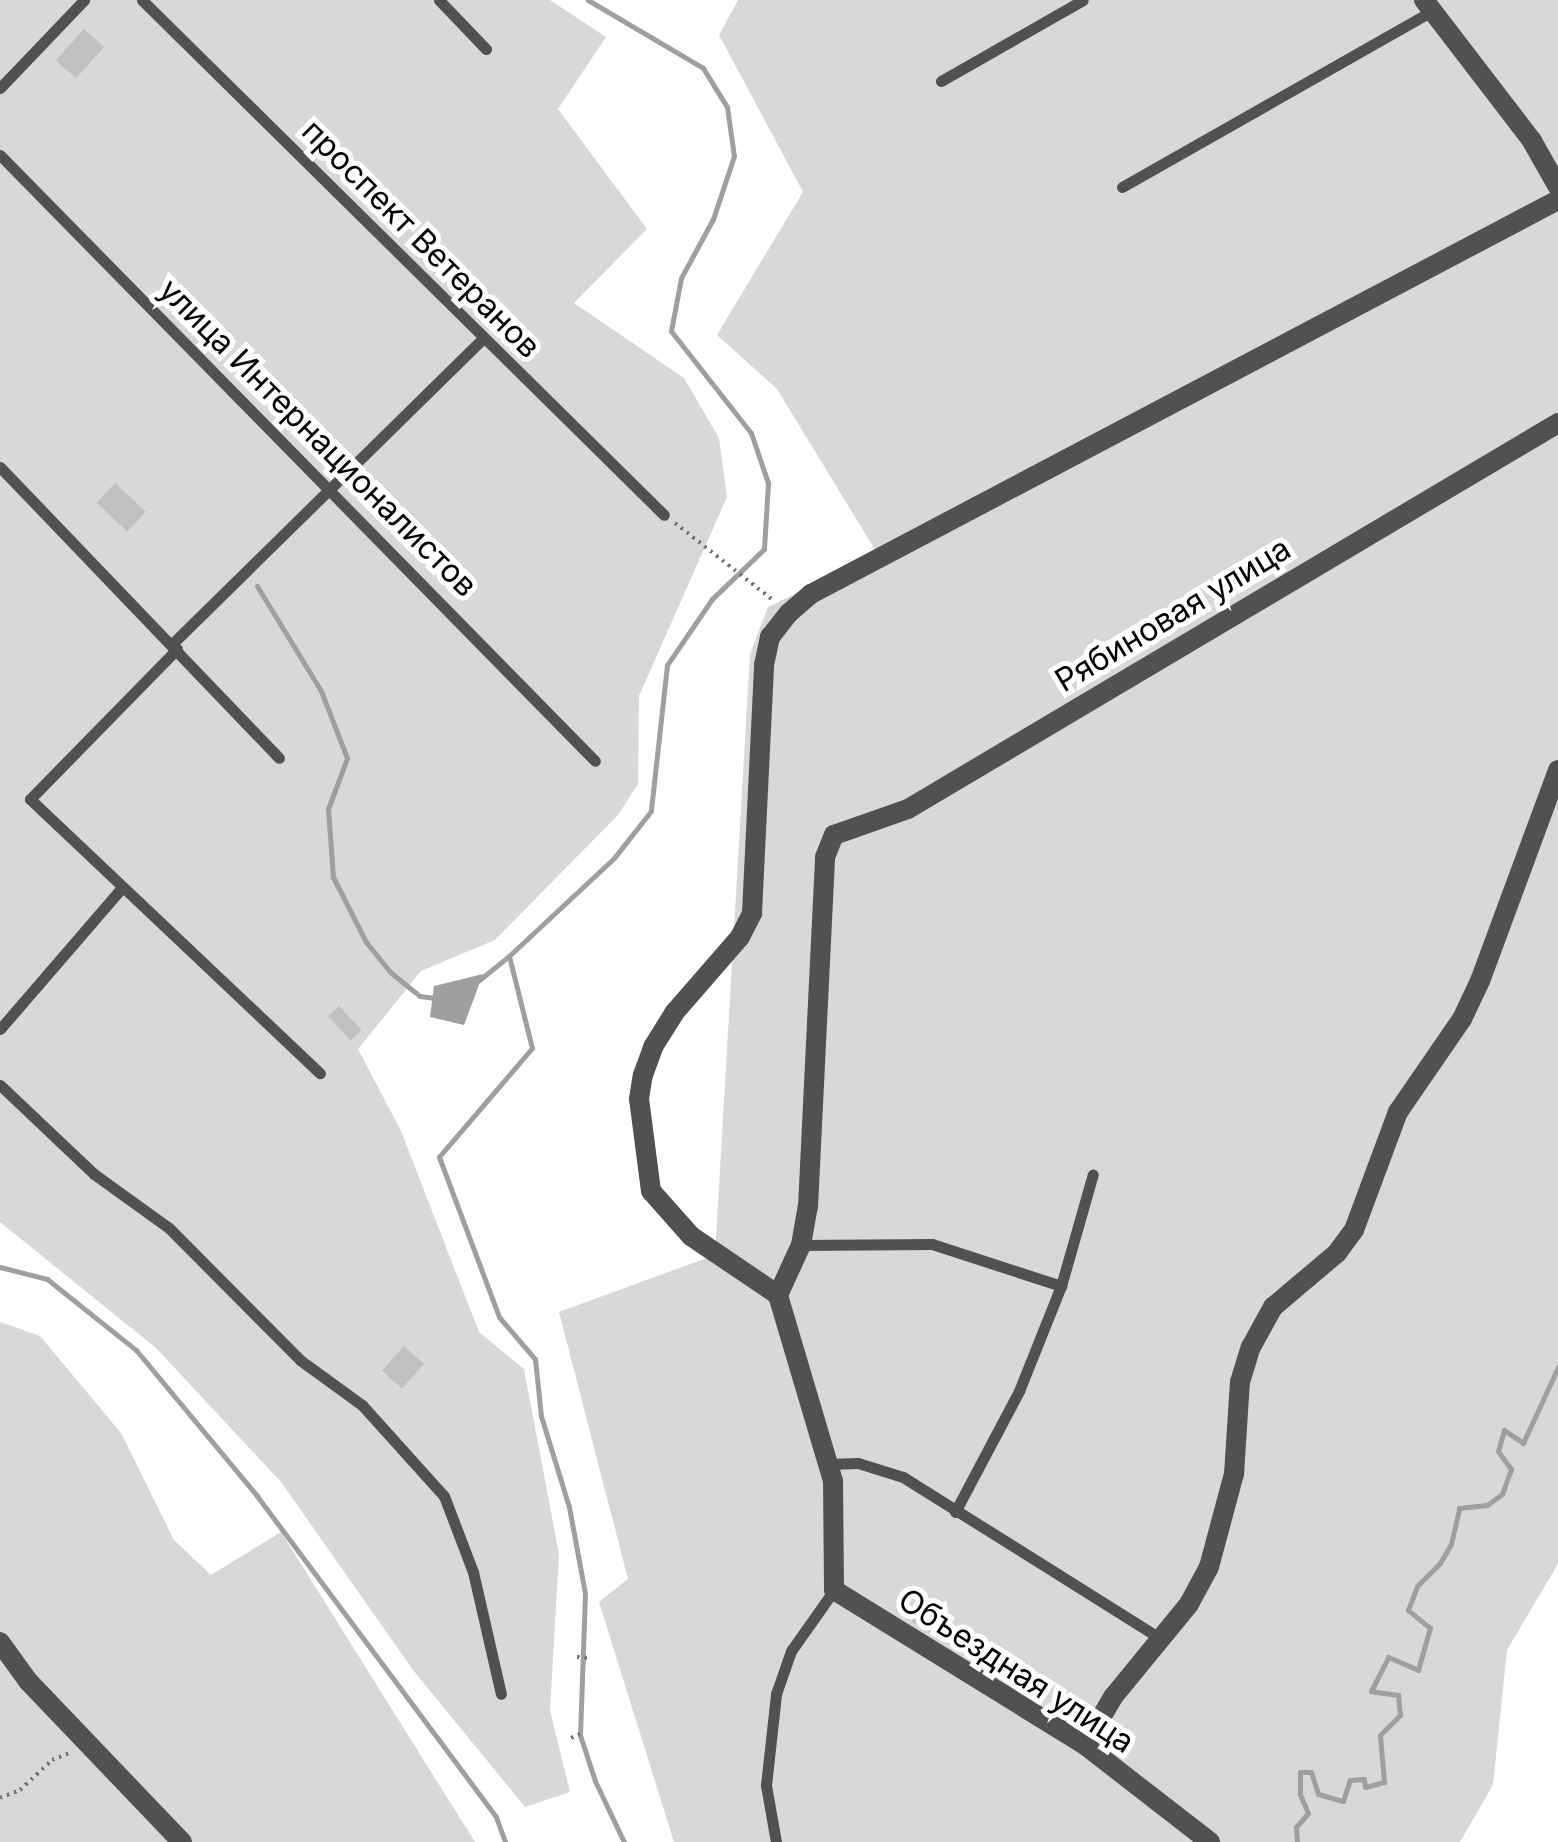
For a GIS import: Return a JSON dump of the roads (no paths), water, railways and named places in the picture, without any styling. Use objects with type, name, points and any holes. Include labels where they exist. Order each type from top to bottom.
[{"type":"street","points":[[1429,5],[1552,163],[1558,187]]},
{"type":"street","points":[[778,1294],[724,1261],[651,1191],[639,1098],[652,1046],[674,1013],[740,938],[752,914],[764,665],[770,638],[789,613],[811,594],[1558,200]]},
{"type":"street","name":"Рябиновая улица","points":[[801,1244],[808,1207],[825,857],[834,835],[908,809],[1558,422]]},
{"type":"street","points":[[1085,1745],[1113,1697],[1189,1604],[1210,1567],[1234,1474],[1240,1382],[1251,1346],[1274,1308],[1337,1253],[1354,1230],[1398,1112],[1462,1019],[1480,981],[1558,770]]},
{"type":"street","points":[[801,1244],[778,1294],[833,1481],[834,1590]]},
{"type":"street","name":"Объездная улица","points":[[834,1590],[1085,1745],[1210,1842]]},
{"type":"street","points":[[0,1642],[28,1681],[182,1842]]},
{"type":"lane","points":[[0,88],[84,0]]},
{"type":"lane","name":"проспект Ветеранов","points":[[142,0],[481,340],[664,515]]},
{"type":"lane","points":[[439,0],[486,49]]},
{"type":"lane","points":[[941,81],[1084,0]]},
{"type":"lane","points":[[1122,187],[1429,5]]},
{"type":"lane","name":"улица Интернационалистов","points":[[0,155],[596,760]]},
{"type":"lane","points":[[320,1073],[30,799],[329,489],[481,340]]},
{"type":"lane","points":[[0,467],[279,758]]},
{"type":"lane","points":[[0,1030],[121,889]]},
{"type":"lane","points":[[0,1085],[94,1174],[169,1228],[300,1360],[362,1405],[444,1496],[474,1572],[500,1694]]},
{"type":"lane","points":[[955,1512],[1019,1390],[1062,1286],[1093,1174]]},
{"type":"lane","points":[[801,1244],[932,1244],[1062,1286]]},
{"type":"lane","points":[[828,1464],[880,1467],[903,1477],[1161,1638]]},
{"type":"lane","points":[[776,1842],[766,1784],[776,1694],[792,1651],[834,1590]]},
{"type":"waterway","points":[[588,0],[703,68],[727,107],[734,156],[713,219],[681,278],[671,331],[751,433],[768,483],[764,549],[712,599],[667,665],[651,811],[614,858],[509,956],[532,1048],[439,1157],[499,1317],[535,1359],[541,1416],[569,1507],[585,1593],[580,1735],[595,1781],[624,1842]]},
{"type":"waterway","points":[[257,586],[321,691],[347,758],[328,809],[333,877],[366,942],[390,972],[420,996],[435,998]]},
{"type":"waterway","points":[[478,981],[509,956]]},
{"type":"waterway","points":[[0,1267],[47,1279],[136,1350],[257,1496],[496,1817],[505,1842]]},
{"type":"waterway","points":[[1297,1842],[1296,1827],[1308,1813],[1300,1794],[1300,1772],[1311,1772],[1318,1794],[1343,1801],[1350,1780],[1364,1779],[1365,1787],[1384,1782],[1380,1735],[1400,1715],[1398,1695],[1371,1691],[1388,1657],[1418,1670],[1430,1628],[1408,1610],[1417,1586],[1440,1563],[1451,1544],[1459,1508],[1487,1505],[1502,1494],[1511,1469],[1498,1451],[1504,1430],[1523,1443],[1558,1367]]}]
